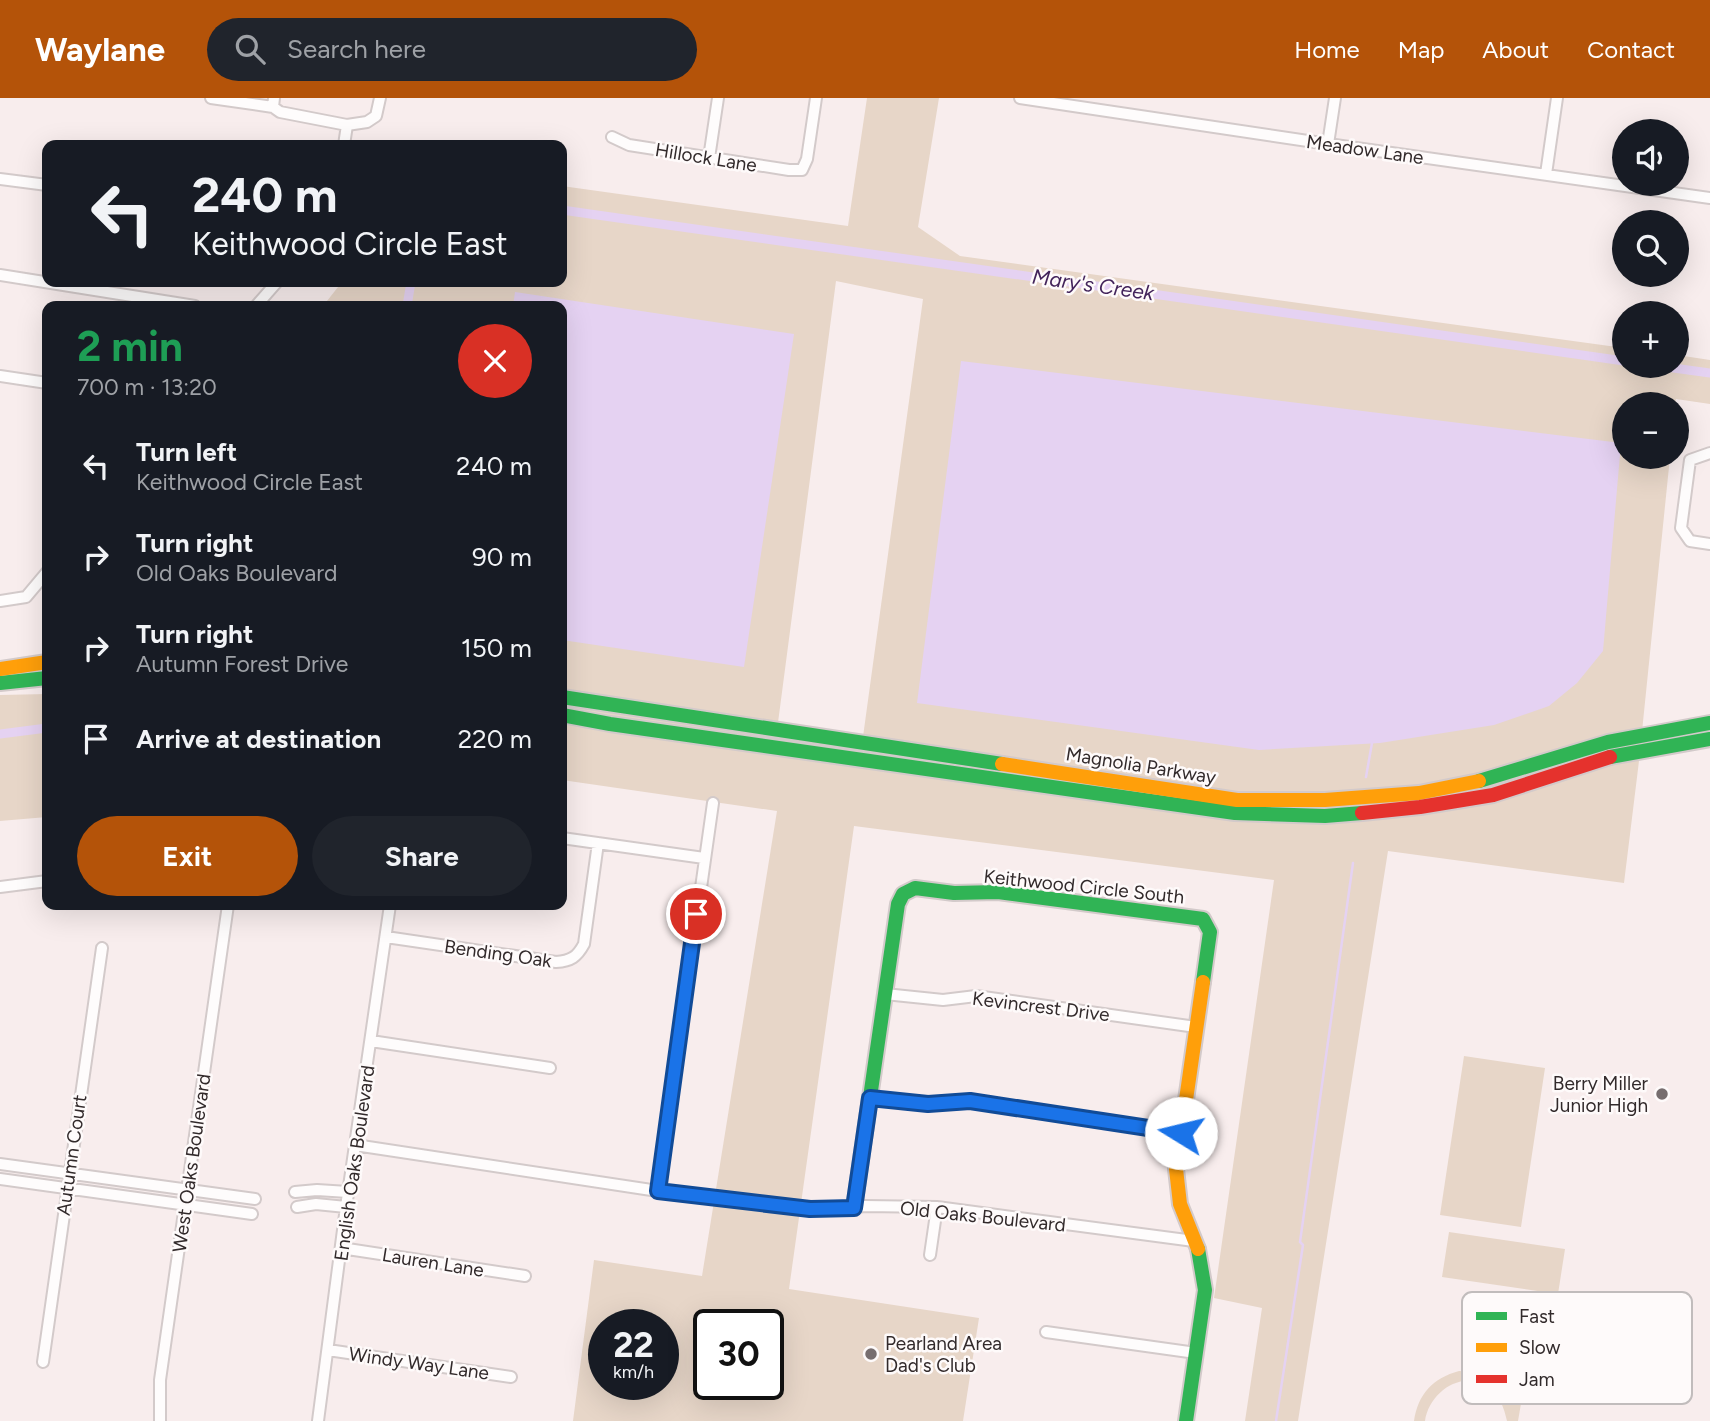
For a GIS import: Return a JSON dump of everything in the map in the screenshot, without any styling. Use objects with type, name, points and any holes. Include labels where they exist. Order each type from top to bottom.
[{"type":"street","points":[[211,98],[273,102],[280,112],[347,125],[368,121],[376,116],[380,98]]},
{"type":"street","points":[[709,158],[718,98]]},
{"type":"street","name":"Hillock Lane","points":[[612,137],[629,145],[802,170],[807,159],[816,98]]},
{"type":"street","name":"Meadow Lane","points":[[1020,98],[1328,145],[1710,198]]},
{"type":"street","points":[[1111,111],[1113,98]]},
{"type":"street","points":[[1328,145],[1335,98]]},
{"type":"street","points":[[1546,174],[1557,98]]},
{"type":"street","points":[[345,140],[347,125]]},
{"type":"street","points":[[0,179],[42,184]]},
{"type":"street","points":[[0,275],[42,282]]},
{"type":"street","points":[[75,287],[164,301]]},
{"type":"street","points":[[260,301],[273,287]]},
{"type":"street","points":[[0,376],[42,382]]},
{"type":"street","points":[[1708,453],[1690,460],[1681,528],[1690,541],[1710,544]]},
{"type":"street","points":[[0,601],[26,597],[42,578]]},
{"type":"street","points":[[0,669],[42,663]]},
{"type":"street","points":[[0,683],[42,679]]},
{"type":"street","name":"Magnolia Parkway","points":[[567,698],[1237,800],[1253,807]]},
{"type":"street","name":"Magnolia Parkway","points":[[567,716],[880,763],[1325,816],[1442,796],[1493,795],[1612,756],[1710,739]]},
{"type":"street","points":[[721,740],[724,722]]},
{"type":"street","name":"Magnolia Parkway","points":[[1442,796],[1608,742],[1710,723]]},
{"type":"street","points":[[880,763],[883,745]]},
{"type":"street","points":[[658,1191],[713,803]]},
{"type":"street","points":[[567,839],[704,858]]},
{"type":"street","name":"Bending Oak","points":[[386,937],[556,962],[569,961],[578,954],[584,944],[598,843]]},
{"type":"street","points":[[0,887],[42,882]]},
{"type":"street","name":"Keithwood Circle South","points":[[885,994],[898,904],[903,894],[910,889],[954,894],[998,892],[1197,917],[1208,925],[1210,932],[1196,1027]]},
{"type":"street","name":"West Oaks Boulevard","points":[[160,1421],[160,1380],[227,910]]},
{"type":"street","name":"English Oaks Boulevard","points":[[318,1421],[389,910]]},
{"type":"street","name":"Autumn Court","points":[[43,1362],[102,948]]},
{"type":"street","points":[[854,1208],[885,994]]},
{"type":"street","name":"Kevincrest Drive","points":[[885,994],[943,1000],[976,996],[1196,1027]]},
{"type":"street","points":[[1186,1421],[1204,1298],[1204,1270],[1180,1204],[1176,1170],[1196,1027]]},
{"type":"street","points":[[371,1041],[550,1068]]},
{"type":"street","points":[[870,1098],[928,1104],[970,1101],[1181,1133]]},
{"type":"street","name":"Old Oaks Boulevard","points":[[355,1145],[658,1191],[810,1209],[864,1206],[937,1207],[1194,1241]]},
{"type":"street","points":[[0,1164],[255,1199]]},
{"type":"street","points":[[0,1179],[252,1214]]},
{"type":"street","points":[[295,1192],[317,1189],[348,1192]]},
{"type":"street","points":[[297,1207],[316,1204],[346,1207]]},
{"type":"street","points":[[930,1255],[937,1207]]},
{"type":"street","name":"Lauren Lane","points":[[341,1248],[526,1276]]},
{"type":"street","points":[[1046,1332],[1196,1353]]},
{"type":"street","name":"Windy Way Lane","points":[[328,1350],[511,1377]]},
{"type":"shaded area","points":[[867,98],[939,98],[918,227],[960,256],[1612,346],[1612,378],[1689,378],[1689,357],[1710,360],[1710,404],[1689,401],[1689,392],[1612,392],[1612,469],[1669,469],[1624,883],[1388,851],[1298,1421],[1245,1421],[1262,1308],[1214,1298],[1274,880],[854,826],[789,1289],[979,1318],[963,1421],[573,1421],[594,1260],[702,1276],[777,811],[567,781],[567,301],[327,301],[338,287],[567,287],[567,187],[848,226]],"holes":[[[836,281],[923,299],[859,766],[774,753]]]},
{"type":"shaded area","points":[[515,292],[794,334],[744,667],[567,641],[567,301],[514,301]]},
{"type":"shaded area","points":[[961,361],[1612,442],[1612,469],[1619,469],[1603,651],[1577,683],[1549,706],[1494,725],[1380,743],[1259,750],[917,703]]},
{"type":"shaded area","points":[[42,694],[42,817],[0,821],[0,695]]},
{"type":"shaded area","points":[[1464,1056],[1545,1068],[1521,1227],[1440,1215]]},
{"type":"shaded area","points":[[1449,1232],[1565,1249],[1558,1292],[1442,1277]]},
{"type":"shaded area","points":[[1462,1371],[1462,1382],[1440,1393],[1433,1401],[1425,1421],[1414,1421],[1419,1403],[1428,1388],[1450,1374]]},
{"type":"shaded area","points":[[1502,1404],[1521,1404],[1518,1421],[1507,1421]]},
{"type":"waterway","name":"Mary's Creek","points":[[567,211],[1612,359]]},
{"type":"waterway","name":"Mary's Creek","points":[[408,301],[410,287]]},
{"type":"waterway","name":"Mary's Creek","points":[[1689,370],[1710,373]]},
{"type":"waterway","name":"Mary's Creek","points":[[0,734],[42,729]]},
{"type":"waterway","points":[[1366,777],[1372,743]]},
{"type":"waterway","points":[[1276,1421],[1303,1245],[1300,1242],[1353,863]]},
{"type":"traffic: fast","points":[[0,683],[42,679]]},
{"type":"traffic: fast","points":[[567,698],[1002,764]]},
{"type":"traffic: fast","points":[[567,716],[1235,813],[1325,816],[1362,813]]},
{"type":"traffic: fast","points":[[1479,781],[1608,742],[1710,723]]},
{"type":"traffic: fast","points":[[1610,757],[1710,739]]},
{"type":"traffic: fast","points":[[854,1208],[898,904],[903,894],[915,888],[954,893],[998,892],[1203,919],[1210,932],[1203,982]]},
{"type":"traffic: fast","points":[[1186,1421],[1205,1290],[1198,1249]]},
{"type":"traffic: slow","points":[[0,669],[42,663]]},
{"type":"traffic: slow","points":[[1002,764],[1237,800],[1325,800],[1419,793],[1479,781]]},
{"type":"traffic: slow","points":[[1198,1249],[1180,1204],[1176,1169],[1203,982]]},
{"type":"traffic: jam","points":[[1362,813],[1493,795],[1610,757]]},
{"type":"place","name":"Berry Miller Junior High","points":[[1662,1094]]},
{"type":"place","name":"Pearland Area Dad's Club","points":[[871,1354]]},
{"type":"route","points":[[696,914],[658,1191],[810,1209],[854,1208],[870,1098],[928,1104],[970,1101],[1181,1133]]}]
